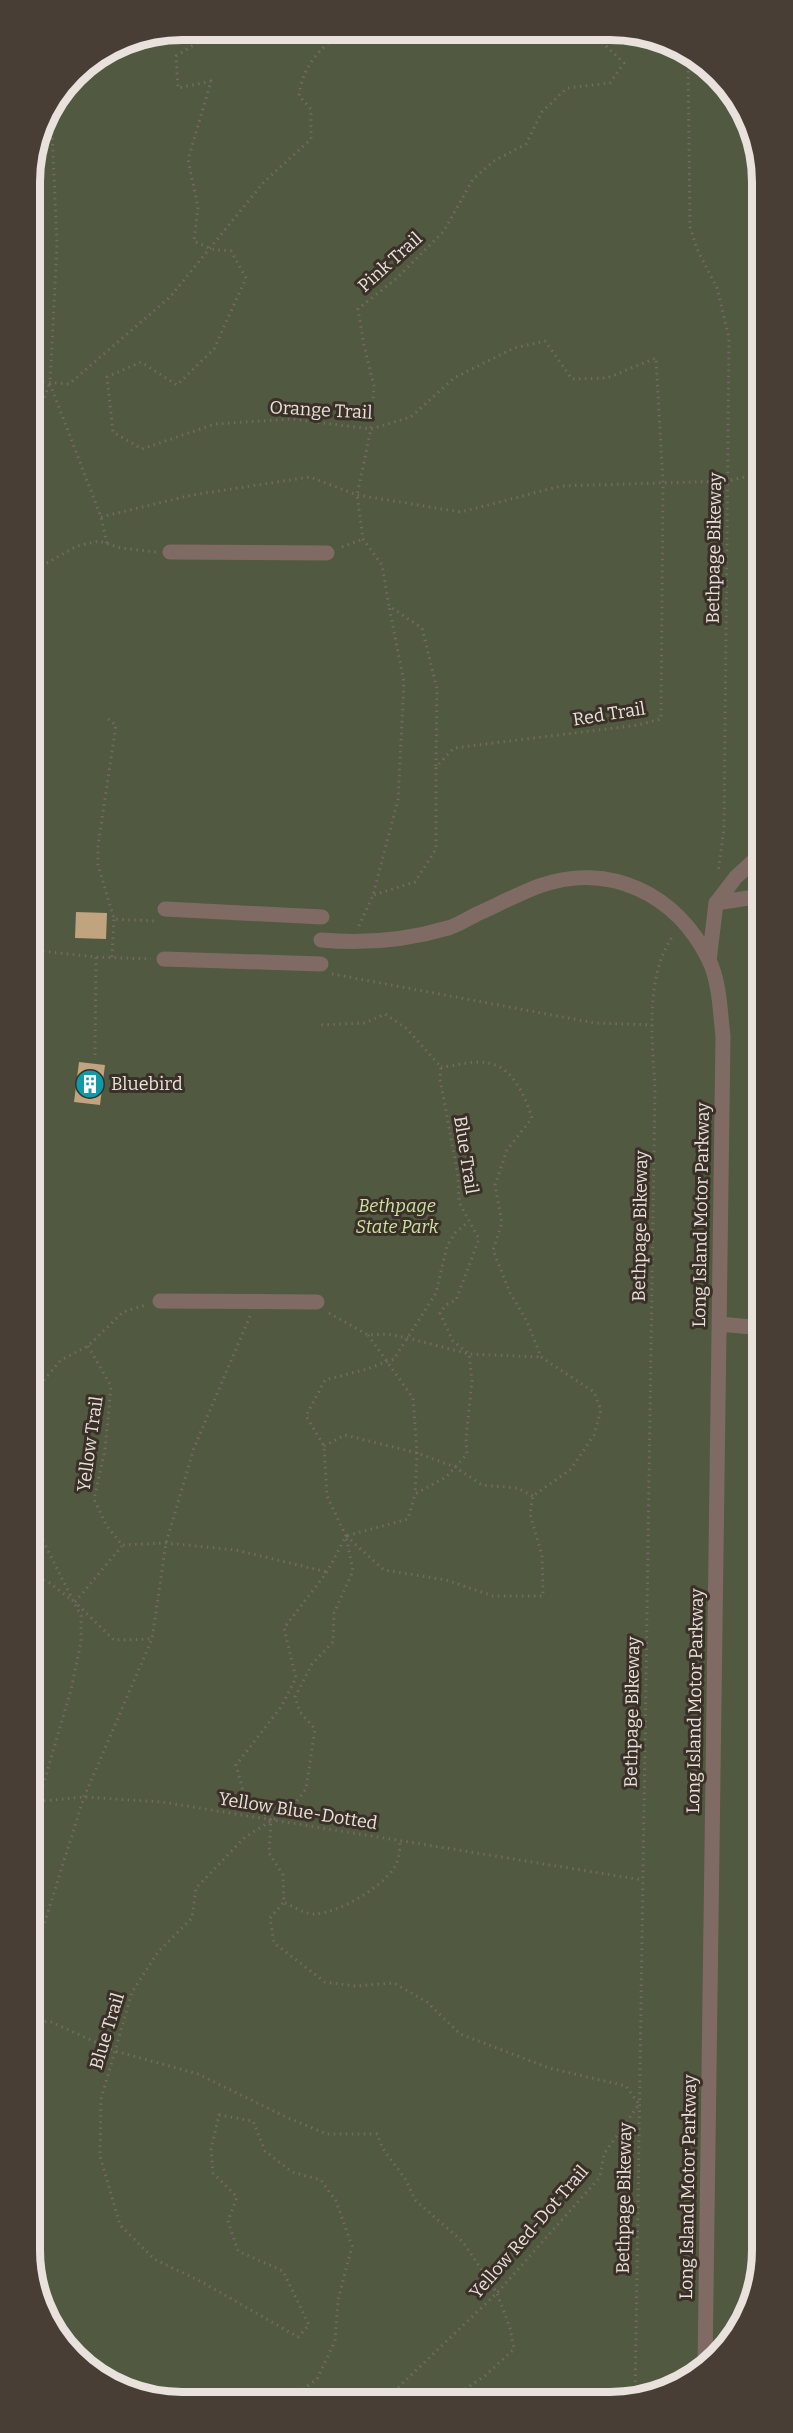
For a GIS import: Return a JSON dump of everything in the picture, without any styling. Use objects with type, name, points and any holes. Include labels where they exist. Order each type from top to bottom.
[{"type":"street","points":[[170,552],[327,553]]},
{"type":"street","points":[[709,961],[716,903],[736,877],[752,862]]},
{"type":"street","points":[[321,940],[375,941],[450,928],[540,886],[578,878],[620,881],[655,896],[685,922],[709,961]]},
{"type":"street","points":[[716,903],[752,897]]},
{"type":"street","points":[[165,909],[322,917]]},
{"type":"street","points":[[164,959],[326,969]]},
{"type":"street","name":"Long Island Motor Parkway","points":[[705,2356],[723,1036],[716,981],[709,961]]},
{"type":"street","points":[[160,1301],[256,1302],[319,1306]]},
{"type":"street","points":[[719,1324],[752,1327]]},
{"type":"path","name":"Pink Trail","points":[[351,942],[373,895],[398,800],[404,682],[382,565],[363,539],[357,495],[371,429],[374,386],[358,309],[397,278],[444,231],[473,179],[494,161],[526,144],[542,112],[567,88],[610,83],[624,63],[605,45],[603,40]]},
{"type":"path","name":"Orange Trail","points":[[200,41],[176,56],[178,88],[211,81],[188,160],[198,207],[194,242],[211,249],[231,251],[246,278],[214,349],[177,385],[141,362],[107,377],[113,432],[142,449],[215,424],[291,419],[371,429],[411,417],[454,378],[514,348],[545,341],[572,379],[607,378],[656,358],[663,483]]},
{"type":"path","points":[[41,383],[69,384],[170,297],[264,182],[311,139],[311,109],[299,96],[300,80],[318,51],[330,41]]},
{"type":"path","name":"Bethpage Bikeway","points":[[688,64],[690,227],[697,249],[717,288],[729,338],[724,829],[717,875]]},
{"type":"path","points":[[41,407],[50,384],[57,244],[52,126]]},
{"type":"path","points":[[50,384],[101,517],[107,544]]},
{"type":"path","points":[[101,517],[192,495],[310,477],[357,495],[461,513],[561,486],[728,481],[752,475]]},
{"type":"path","name":"Red Trail","points":[[436,767],[454,748],[638,725],[661,719],[663,483]]},
{"type":"path","points":[[327,553],[363,539]]},
{"type":"path","points":[[41,566],[77,546],[99,541],[144,552],[170,552]]},
{"type":"path","points":[[373,895],[415,882],[436,849],[436,689],[422,628],[389,606]]},
{"type":"path","points":[[108,719],[116,725],[98,846],[98,865],[114,919],[112,957]]},
{"type":"path","points":[[114,919],[155,921]]},
{"type":"path","name":"Bethpage Bikeway","points":[[634,2390],[655,1087],[652,1025],[656,974],[671,939],[685,922]]},
{"type":"path","points":[[41,951],[96,957],[164,959]]},
{"type":"path","points":[[95,1055],[96,957]]},
{"type":"path","points":[[326,969],[595,1023],[652,1025]]},
{"type":"path","points":[[320,1025],[365,1023],[385,1014],[407,1029],[441,1067],[487,1062],[504,1068],[525,1096],[532,1118],[507,1150],[495,1185],[502,1222],[493,1250],[510,1293],[527,1321],[542,1357]]},
{"type":"path","name":"Blue Trail","points":[[441,1067],[440,1079],[458,1176],[459,1202],[479,1239],[456,1300],[446,1305],[440,1313],[453,1341],[469,1354]]},
{"type":"path","points":[[368,1335],[387,1334],[408,1338],[469,1354],[542,1357],[594,1392],[602,1410],[594,1435],[571,1469],[534,1496],[530,1514],[542,1555],[543,1596],[493,1596],[446,1580],[384,1570],[346,1536],[327,1496],[324,1446],[306,1416],[326,1380],[394,1359],[408,1338],[436,1293],[447,1246],[455,1233],[468,1222]]},
{"type":"path","points":[[40,1384],[61,1360],[88,1346],[123,1312],[160,1301]]},
{"type":"path","points":[[40,1940],[84,1797],[152,1639],[166,1543],[194,1448],[256,1302]]},
{"type":"path","points":[[319,1306],[368,1335],[413,1398],[417,1453],[415,1494],[408,1519],[346,1536],[327,1572],[284,1628],[296,1678],[281,1707],[236,1765],[244,1794],[270,1820],[269,1853],[283,1875],[284,1902],[270,1918],[274,1943],[325,1982],[355,1986],[394,1983],[427,2002],[460,2034],[549,2068],[626,2086],[639,2104]]},
{"type":"path","name":"Yellow Trail","points":[[88,1346],[111,1386],[105,1450],[94,1499],[106,1525],[122,1545]]},
{"type":"path","points":[[415,1494],[446,1477],[467,1454],[466,1438],[472,1381],[469,1354]]},
{"type":"path","points":[[324,1446],[345,1434],[417,1453],[455,1467],[482,1485],[517,1488],[534,1496]]},
{"type":"path","points":[[40,1535],[81,1616],[81,1642],[71,1690],[40,1794]]},
{"type":"path","name":"Blue Trail","points":[[299,2392],[317,2379],[336,2341],[338,2300],[352,2246],[336,2201],[321,2180],[292,2172],[265,2151],[253,2121],[219,2115],[211,2149],[213,2173],[237,2197],[228,2221],[238,2251],[282,2271],[309,2325],[298,2337],[202,2282],[154,2259],[120,2225],[100,2156],[100,2099],[132,1992],[158,1952],[192,1918],[196,1888],[245,1837],[291,1809],[306,1789],[315,1729],[300,1712],[295,1697],[312,1664],[333,1642],[334,1613],[353,1571],[346,1536]]},
{"type":"path","points":[[75,1602],[122,1545],[166,1543],[236,1550],[327,1572]]},
{"type":"path","points":[[40,1579],[50,1583],[75,1602],[114,1640],[152,1639]]},
{"type":"path","name":"Yellow Blue-Dotted","points":[[40,1802],[84,1797],[162,1802],[400,1841],[399,1856],[394,1869],[372,1889],[343,1906],[314,1915],[284,1902]]},
{"type":"path","points":[[400,1841],[643,1880]]},
{"type":"path","points":[[40,2023],[49,2021],[115,2051],[198,2074],[288,2118],[327,2134],[377,2134],[383,2149],[406,2180],[415,2199],[463,2242],[497,2293],[510,2328],[514,2349],[464,2392]]},
{"type":"path","name":"Yellow Red-Dot Trail","points":[[393,2392],[497,2293],[600,2177],[604,2154],[639,2104]]},
{"type":"green space","name":"Bethpage State Park","points":[[610,40],[638,43],[665,51],[697,70],[711,82],[738,120],[750,155],[752,174],[752,2259],[750,2278],[742,2305],[717,2344],[689,2369],[665,2382],[638,2390],[619,2392],[174,2392],[155,2390],[120,2378],[104,2369],[82,2351],[55,2313],[43,2278],[40,2250],[41,174],[43,155],[51,128],[64,104],[82,82],[104,64],[128,51],[155,43],[174,41]]},
{"type":"building","points":[[76,912],[107,913],[106,939],[75,938]]},
{"type":"building","name":"Bluebird","points":[[79,1062],[105,1065],[100,1105],[74,1102]]},
{"type":"place","name":"Bluebird","points":[[90,1084]]}]
